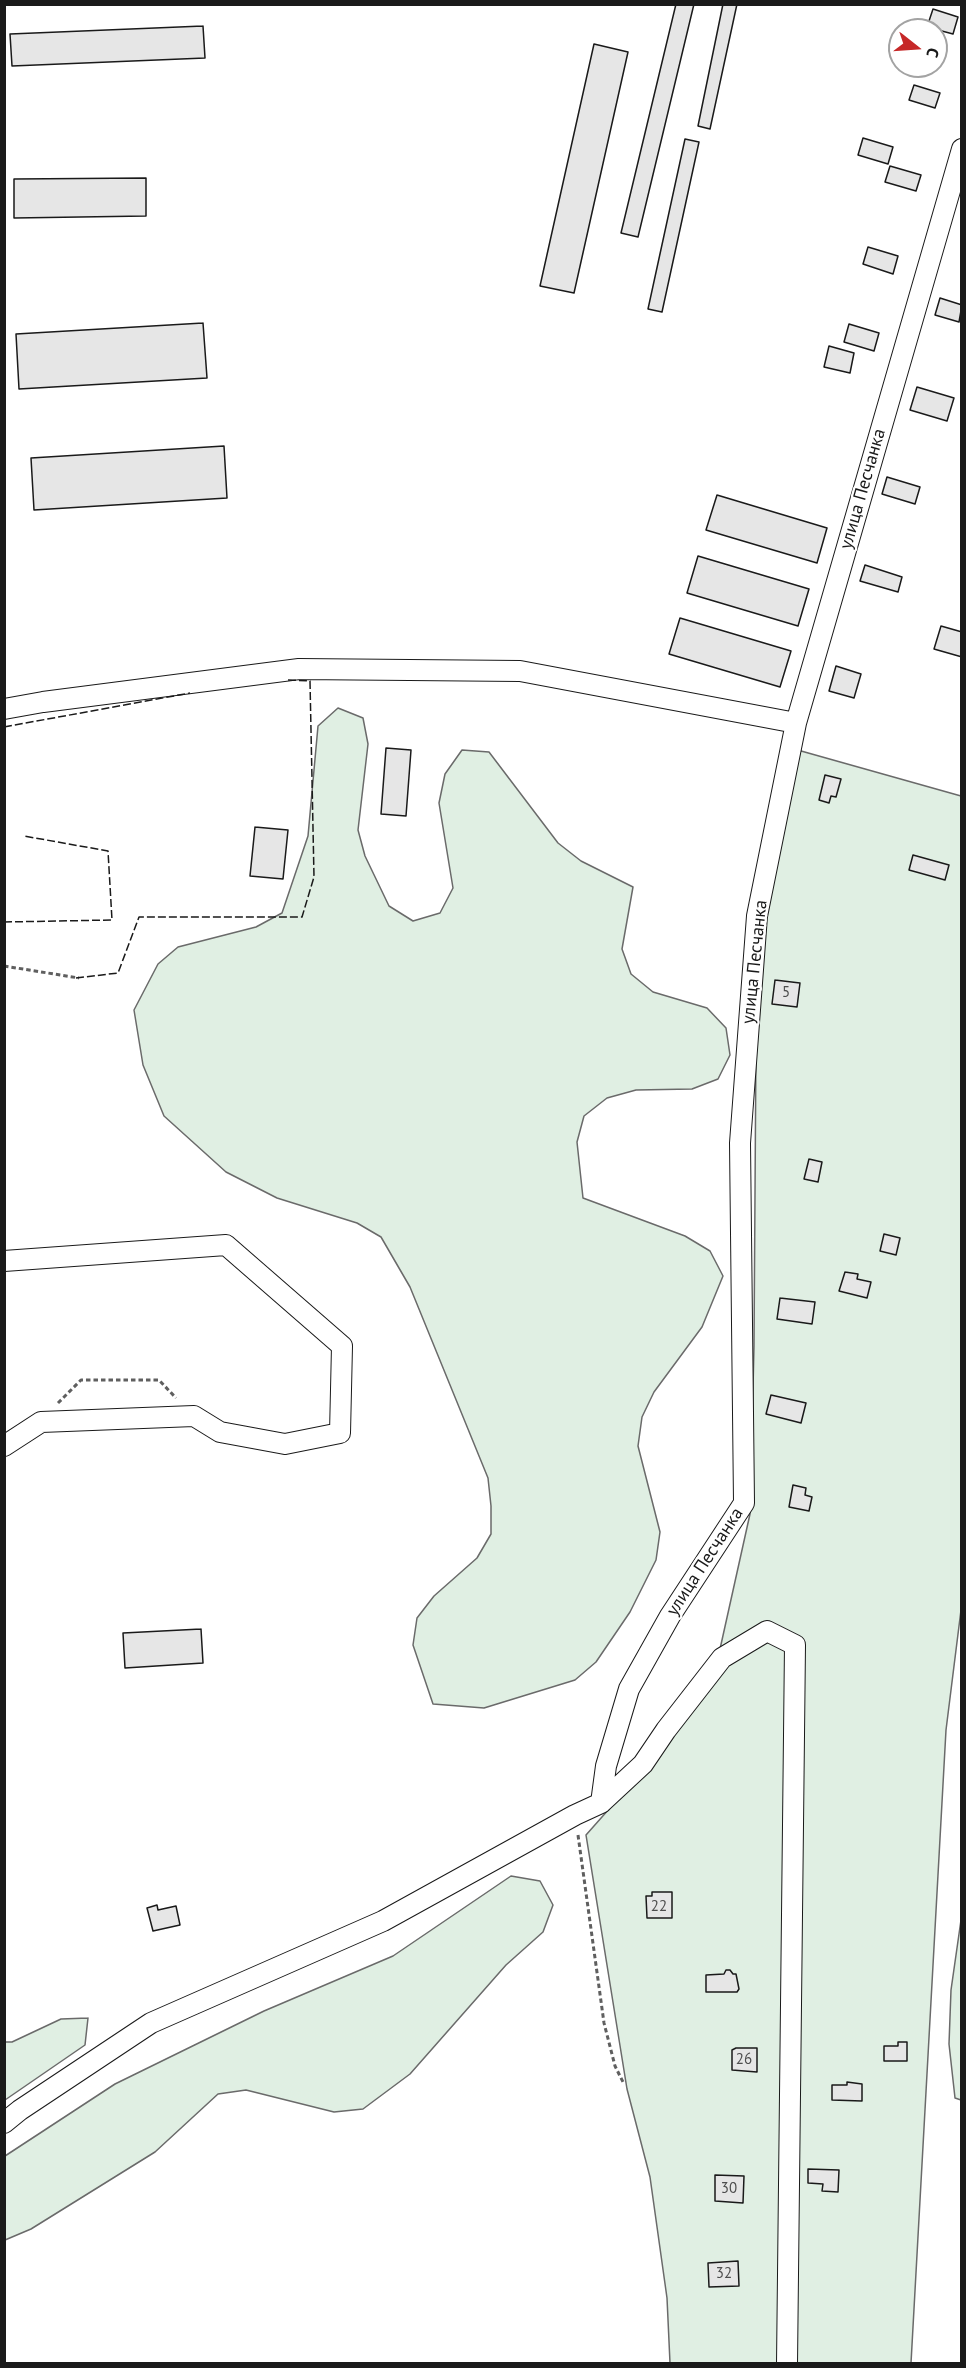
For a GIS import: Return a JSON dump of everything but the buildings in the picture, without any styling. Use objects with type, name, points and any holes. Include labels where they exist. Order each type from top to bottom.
[{"type":"street","name":"улица Песчанка","points":[[601,1803],[606,1766],[628,1689],[670,1616],[744,1503],[740,1143],[757,916],[796,723],[962,148]]},
{"type":"street","points":[[4,709],[299,669],[520,671],[796,723]]},
{"type":"street","points":[[4,1261],[226,1245],[342,1346],[340,1433],[285,1444],[220,1432],[194,1416],[40,1422],[4,1446]]},
{"type":"street","points":[[4,2122],[151,2023],[382,1921],[601,1803],[643,1764],[666,1730],[722,1658],[767,1631],[795,1645],[788,2364]]},
{"type":"path","points":[[4,966],[79,978]]},
{"type":"path","points":[[40,1422],[81,1380],[159,1380],[194,1416]]},
{"type":"path","points":[[575,1815],[604,2023],[615,2066],[623,2082]]},
{"type":"green space","points":[[338,708],[363,718],[368,744],[358,830],[365,856],[389,906],[413,921],[440,913],[453,888],[439,803],[445,774],[462,750],[489,752],[558,843],[581,861],[633,887],[622,949],[631,974],[653,992],[707,1008],[726,1028],[730,1055],[718,1079],[692,1089],[636,1090],[607,1098],[584,1116],[577,1142],[583,1198],[685,1236],[710,1251],[723,1276],[702,1327],[654,1392],[642,1417],[638,1446],[660,1532],[656,1560],[630,1612],[596,1662],[575,1680],[484,1708],[433,1704],[413,1645],[417,1618],[434,1596],[477,1558],[491,1534],[491,1506],[488,1478],[410,1287],[381,1237],[357,1223],[277,1198],[226,1172],[164,1116],[143,1065],[134,1010],[158,964],[178,947],[256,927],[282,913],[308,836],[318,726]]},
{"type":"green space","points":[[794,749],[961,796],[962,1602],[946,1730],[911,2363],[670,2363],[667,2298],[650,2177],[627,2089],[586,1835],[656,1756],[712,1685],[750,1514],[754,1346],[756,1043],[769,876]]},
{"type":"green space","points":[[511,1876],[540,1881],[553,1905],[543,1932],[506,1965],[410,2074],[363,2109],[334,2112],[246,2090],[218,2094],[155,2152],[31,2229],[5,2240],[5,2156],[115,2084],[264,2011],[393,1956]]},
{"type":"green space","points":[[961,1920],[962,2100],[955,2098],[949,2044],[951,1990]]},
{"type":"green space","points":[[88,2018],[85,2045],[5,2100],[5,2042],[12,2042],[61,2019]]},
{"type":"fence","points":[[76,978],[118,973],[139,917],[302,917],[314,877],[310,681],[288,680]]},
{"type":"fence","points":[[4,727],[190,693]]},
{"type":"fence","points":[[4,922],[112,920],[108,851],[24,836]]}]
